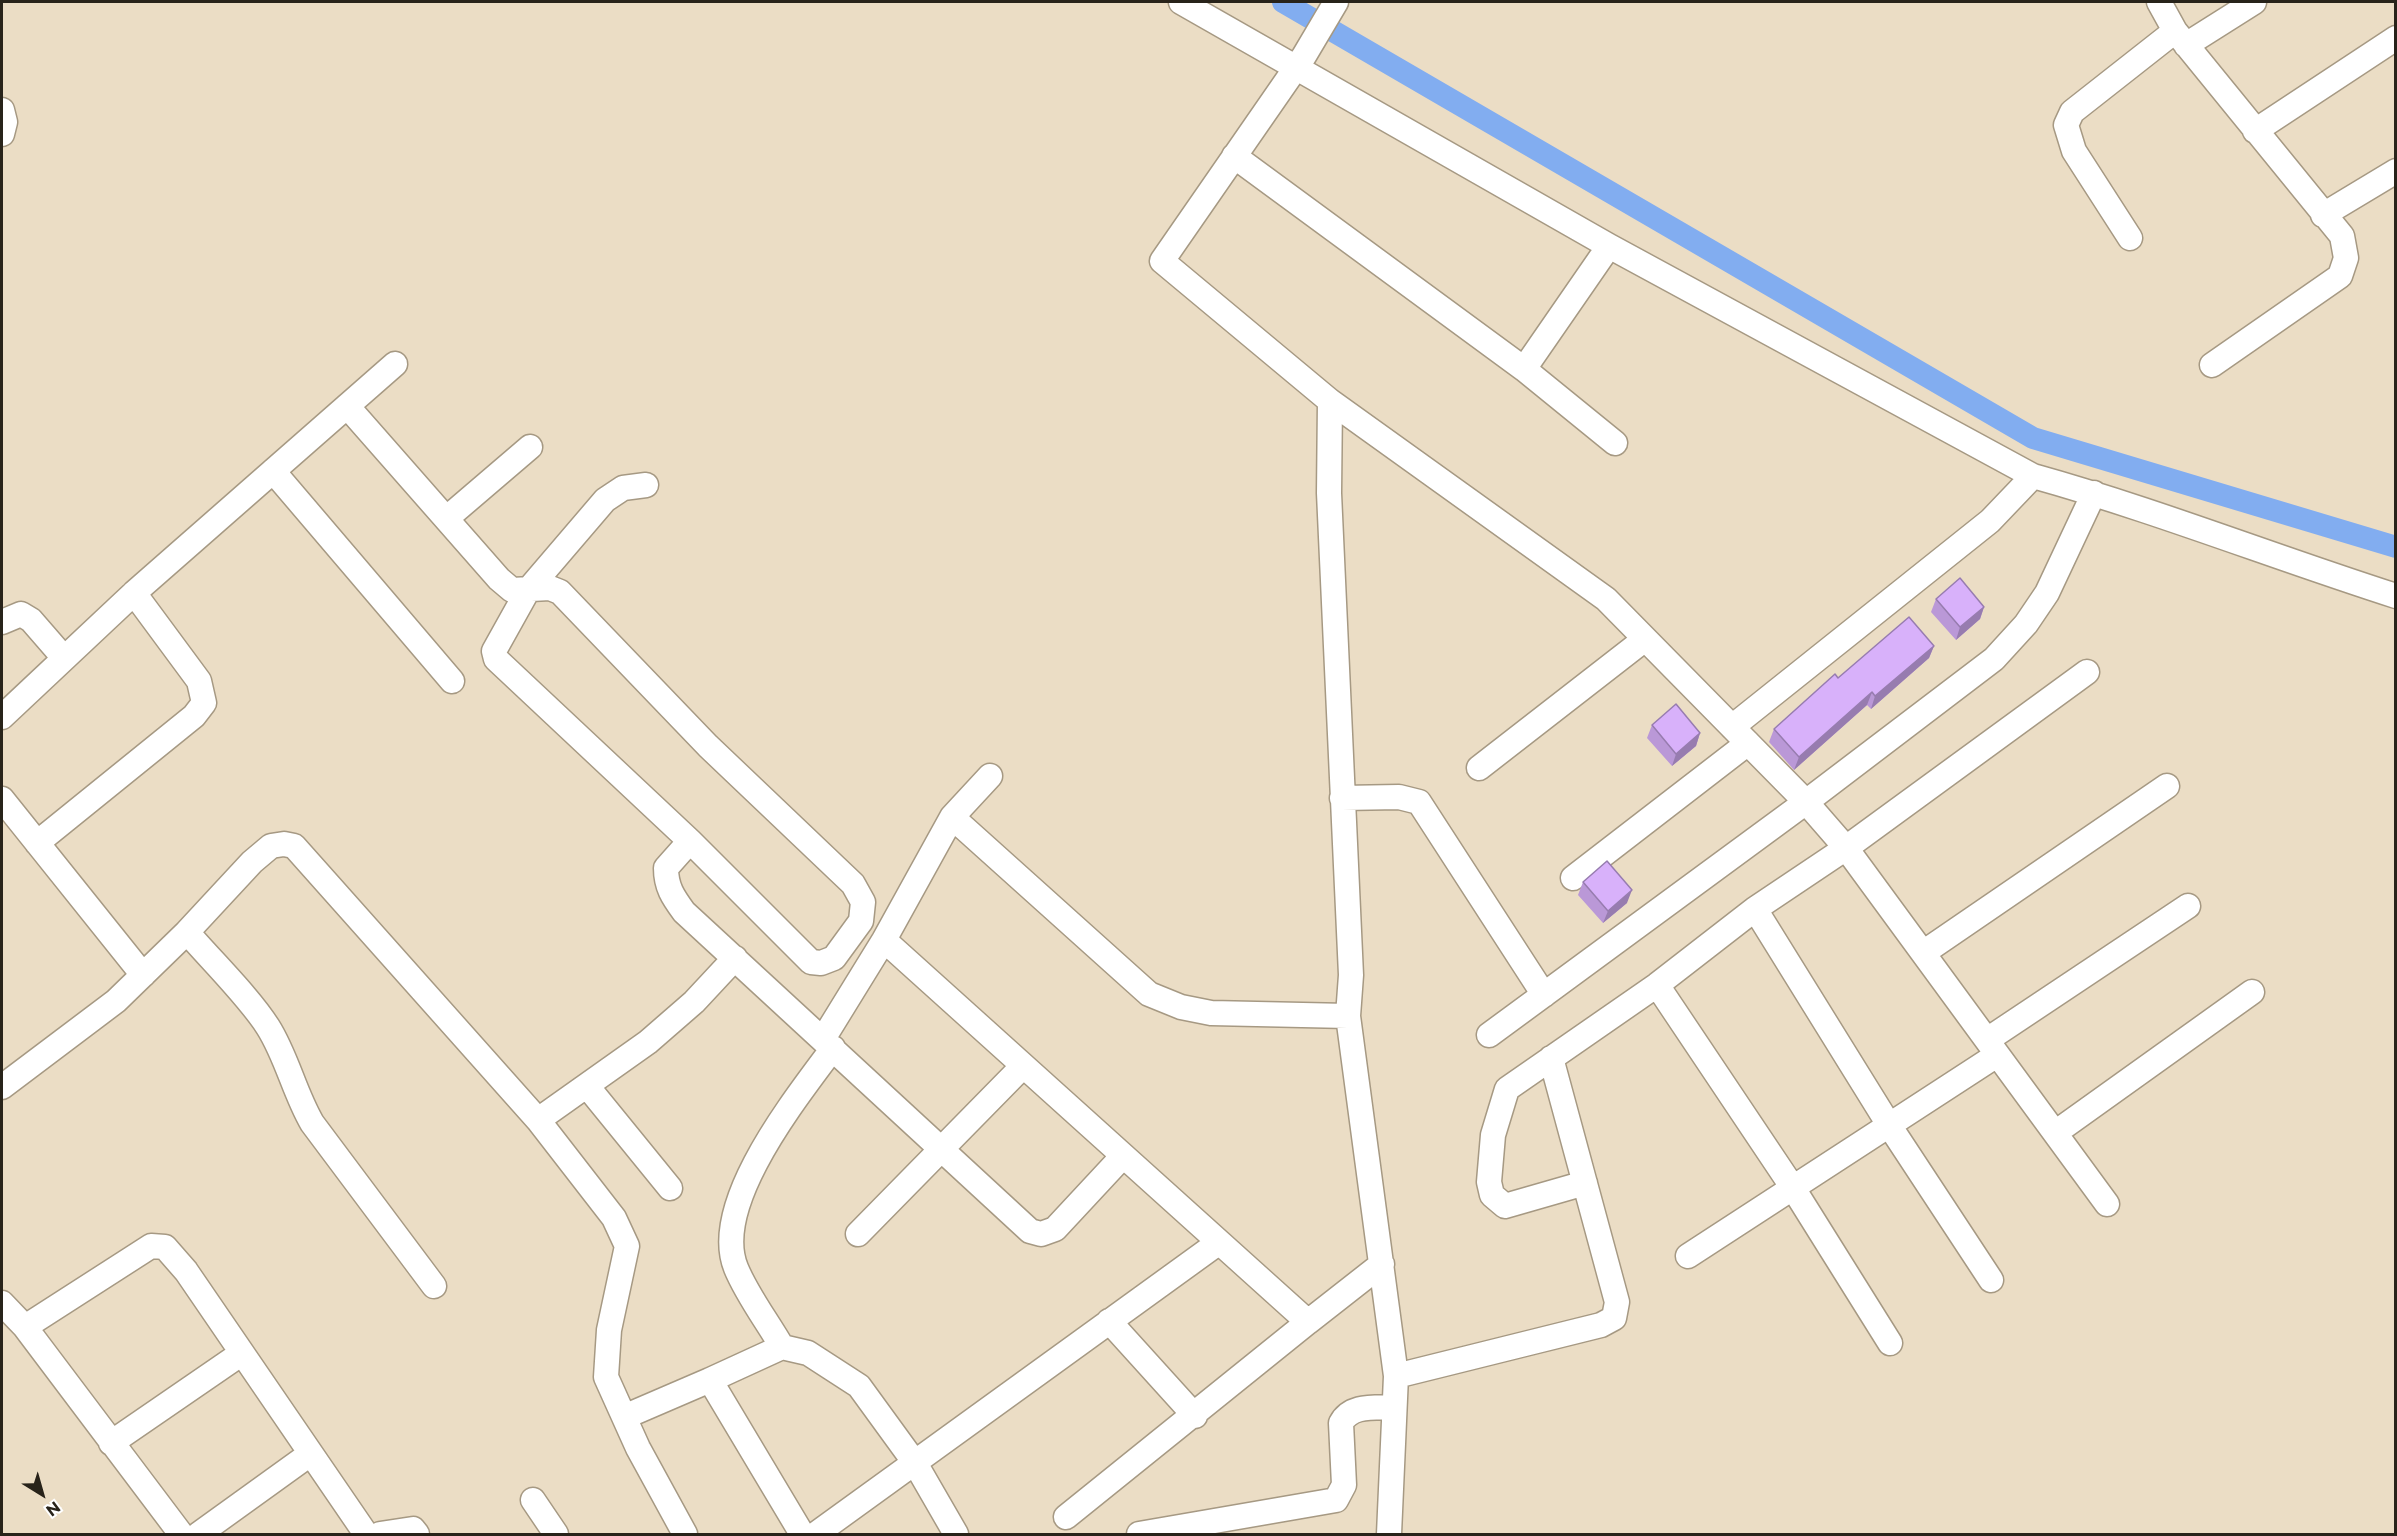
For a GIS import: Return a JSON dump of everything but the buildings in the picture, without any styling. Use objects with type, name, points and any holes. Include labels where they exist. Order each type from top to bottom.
[{"type":"street","points":[[1181,2],[1300,62],[1609,246],[2032,476],[2094,493],[2396,596]]},
{"type":"street","points":[[1336,2],[1300,62],[1162,261],[1330,401],[1605,599],[1646,639],[1806,802],[1846,848],[2107,1204]]},
{"type":"street","points":[[2159,2],[2180,38],[2342,236],[2346,258],[2340,276],[2212,365]]},
{"type":"street","points":[[2130,238],[2074,151],[2066,125],[2072,112],[2180,38],[2254,2]]},
{"type":"street","points":[[2255,131],[2396,38]]},
{"type":"street","points":[[2,110],[5,122],[2,134]]},
{"type":"street","points":[[1234,156],[1524,369],[1615,443]]},
{"type":"street","points":[[2323,215],[2396,171]]},
{"type":"street","points":[[1524,369],[1609,246]]},
{"type":"street","points":[[2,717],[134,593],[395,364]]},
{"type":"street","points":[[1330,401],[1329,493],[1351,975],[1348,1016],[1396,1376],[1389,1534]]},
{"type":"street","points":[[347,406],[499,579],[512,590],[528,590],[550,588],[560,592],[708,746],[853,884],[863,902],[861,921],[834,958],[821,963],[811,962],[690,841],[496,659],[494,651],[528,590],[605,500],[623,488],[646,485]]},
{"type":"street","points":[[447,518],[530,447]]},
{"type":"street","points":[[273,471],[452,681]]},
{"type":"street","points":[[1573,878],[1990,521],[2032,476]]},
{"type":"street","points":[[1489,1035],[1806,802],[1994,659],[2026,624],[2047,593],[2094,493]]},
{"type":"street","points":[[37,843],[195,716],[204,703],[199,681],[134,593]]},
{"type":"street","points":[[2,622],[21,614],[31,620],[64,658]]},
{"type":"street","points":[[1479,768],[1646,639]]},
{"type":"street","points":[[1585,1183],[1505,1206],[1492,1195],[1489,1182],[1493,1135],[1507,1089],[1657,985],[1755,909],[1846,848],[2087,672]]},
{"type":"street","points":[[782,1347],[735,1266],[730,1233],[748,1177],[828,1043],[952,817],[990,776]]},
{"type":"street","points":[[1923,953],[2167,786]]},
{"type":"street","points":[[1342,798],[1399,797],[1419,802],[1544,995]]},
{"type":"street","points":[[2,799],[143,975]]},
{"type":"street","points":[[952,817],[1149,994],[1181,1007],[1211,1013],[1348,1016]]},
{"type":"street","points":[[690,841],[666,868],[668,888],[684,912],[1030,1230],[1041,1234],[1055,1229],[1122,1157]]},
{"type":"street","points":[[2,1087],[116,1001],[187,932],[252,862],[271,846],[284,844],[294,846],[538,1120],[615,1218],[627,1246],[609,1330],[606,1377],[624,1417],[685,1534]]},
{"type":"street","points":[[1688,1256],[1889,1125],[2187,906]]},
{"type":"street","points":[[1755,909],[1889,1125],[1991,1280]]},
{"type":"street","points":[[187,932],[266,1024],[289,1070],[299,1101],[312,1123],[434,1286]]},
{"type":"street","points":[[884,940],[1122,1157],[1308,1322]]},
{"type":"street","points":[[538,1120],[648,1042],[694,1002],[735,958]]},
{"type":"street","points":[[1657,985],[1793,1188],[1890,1343]]},
{"type":"street","points":[[2055,1133],[2252,992]]},
{"type":"street","points":[[1396,1376],[1600,1325],[1614,1318],[1617,1302],[1551,1058]]},
{"type":"street","points":[[858,1234],[1023,1066]]},
{"type":"street","points":[[587,1086],[670,1188]]},
{"type":"street","points":[[711,1380],[814,1534],[1218,1243]]},
{"type":"street","points":[[25,1327],[151,1246],[165,1247],[186,1271],[366,1534]]},
{"type":"street","points":[[1066,1517],[1382,1264]]},
{"type":"street","points":[[2,1303],[25,1327],[181,1534]]},
{"type":"street","points":[[1109,1321],[1195,1416]]},
{"type":"street","points":[[624,1417],[782,1347],[807,1353],[859,1386],[915,1462],[956,1534]]},
{"type":"street","points":[[111,1443],[242,1353]]},
{"type":"street","points":[[1139,1534],[1336,1500],[1344,1485],[1341,1423],[1345,1415],[1353,1410],[1394,1407]]},
{"type":"street","points":[[199,1534],[310,1454]]},
{"type":"street","points":[[533,1500],[556,1534]]},
{"type":"street","points":[[380,1534],[413,1529],[417,1534]]},
{"type":"waterway","points":[[1283,2],[2033,438],[2396,547]]}]
